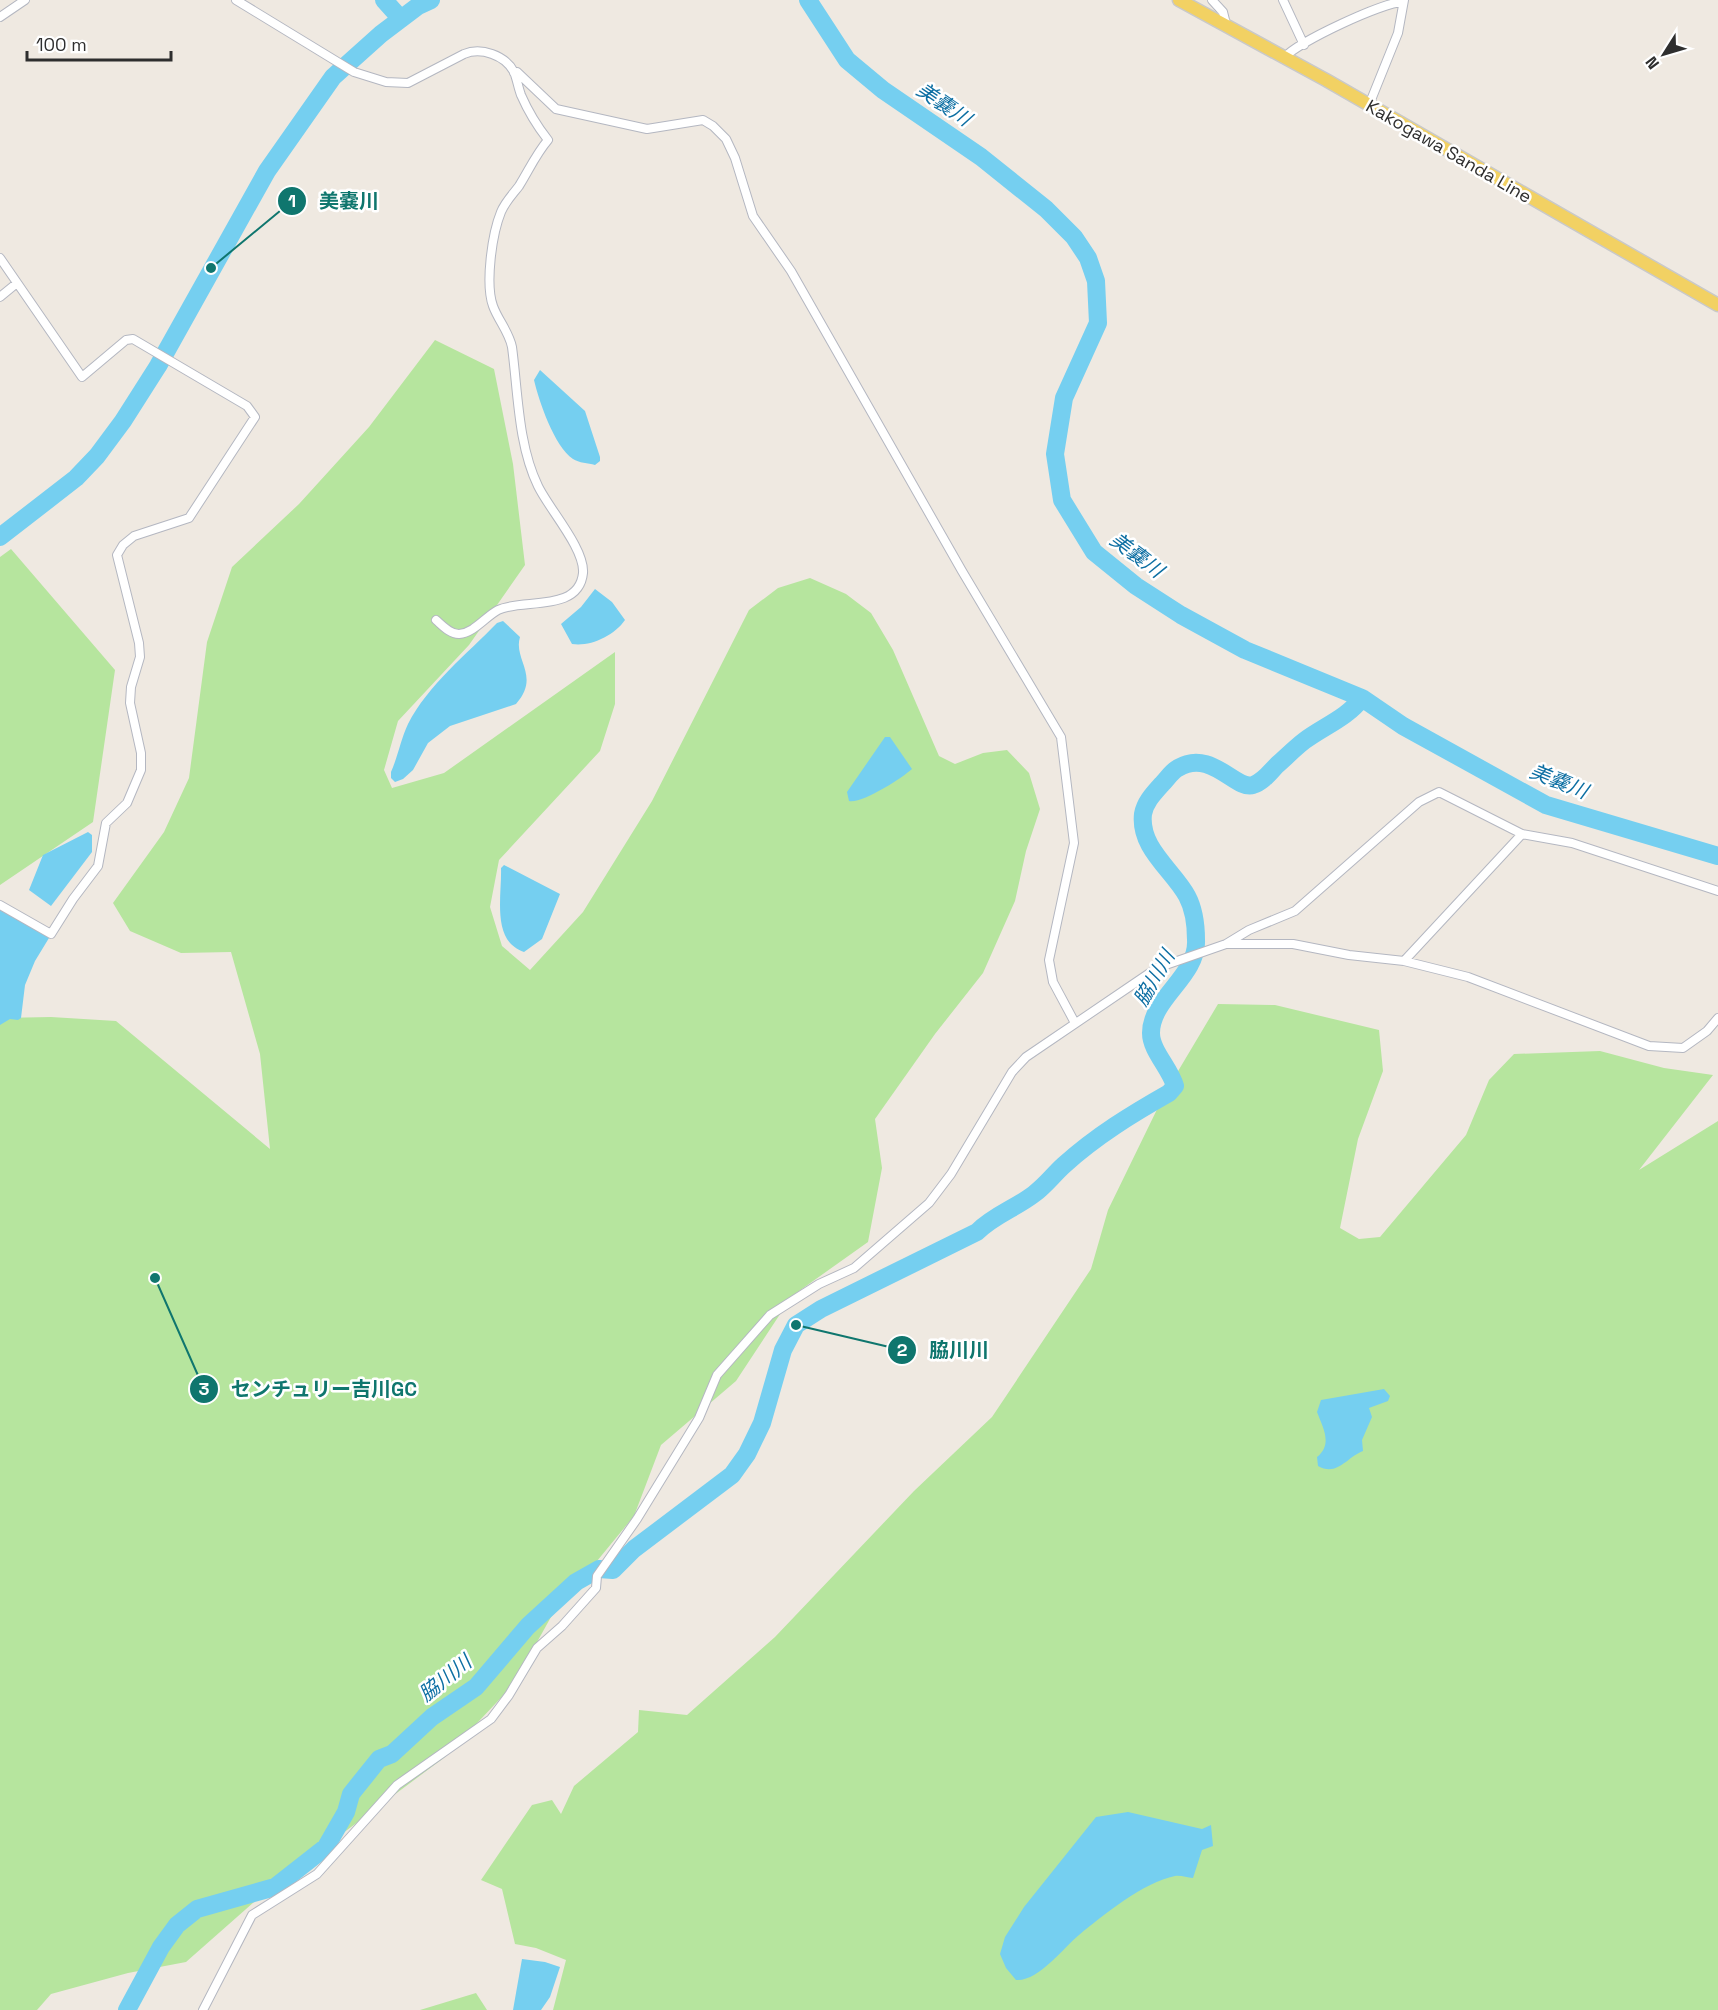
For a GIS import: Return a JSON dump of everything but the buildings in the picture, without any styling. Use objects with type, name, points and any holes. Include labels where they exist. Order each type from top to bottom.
[{"type":"main road","name":"Kakogawa Sanda Line","points":[[1179,0],[1285,57],[1718,305]]},
{"type":"street","points":[[0,17],[25,0]]},
{"type":"street","points":[[236,0],[354,72],[386,82],[408,84],[474,50],[485,51],[502,60],[514,73],[531,115],[548,140],[501,212],[489,271],[493,306],[511,344],[530,468],[550,509],[583,560],[583,576],[576,589],[568,596],[553,601],[514,605],[498,610],[472,629],[460,634],[450,632],[436,620]]},
{"type":"street","points":[[1212,0],[1223,12],[1226,24]]},
{"type":"street","points":[[1283,0],[1304,45]]},
{"type":"street","points":[[1285,57],[1354,18],[1393,2],[1403,1],[1398,33],[1369,105]]},
{"type":"street","points":[[514,73],[517,72],[556,109],[647,129],[703,120],[726,139],[735,158],[753,216],[791,271],[956,560],[1061,737],[1074,843],[1049,960],[1053,982],[1075,1023]]},
{"type":"street","points":[[0,258],[82,377],[126,340],[133,339],[247,406],[255,417],[189,518],[134,536],[117,555],[139,643],[140,657],[131,687],[130,704],[141,753],[141,770],[135,789],[127,803],[106,824],[98,866],[73,899],[51,934],[0,905]]},
{"type":"street","points":[[0,297],[17,283]]},
{"type":"street","points":[[202,2010],[252,1915],[317,1874],[397,1785],[491,1719],[509,1695],[537,1648],[562,1626],[596,1588],[597,1576],[648,1501],[699,1418],[717,1375],[770,1315],[819,1284],[854,1268],[929,1203],[951,1174],[1012,1072],[1026,1057],[1141,977],[1168,964],[1226,944],[1249,930],[1295,911],[1419,802],[1440,792],[1522,834],[1572,843],[1718,891]]},
{"type":"street","points":[[1404,961],[1522,834]]},
{"type":"street","points":[[1226,944],[1293,944],[1349,955],[1404,961],[1468,977],[1648,1046],[1683,1048],[1707,1031],[1718,1018]]},
{"type":"green space","points":[[435,340],[494,369],[513,464],[525,565],[469,645],[398,721],[384,770],[392,788],[444,773],[615,652],[615,704],[600,751],[499,860],[490,907],[502,946],[530,970],[583,912],[652,801],[749,610],[778,588],[810,578],[846,594],[871,613],[893,650],[939,756],[955,764],[983,753],[1007,750],[1029,773],[1040,809],[1026,851],[1015,901],[983,973],[935,1034],[875,1119],[882,1168],[868,1242],[792,1296],[736,1381],[661,1445],[634,1516],[551,1617],[513,1685],[445,1757],[272,1886],[186,1962],[128,1973],[51,1994],[37,2010],[0,2010],[0,1018],[51,1017],[116,1021],[270,1149],[260,1054],[231,952],[181,953],[130,931],[113,903],[164,832],[189,778],[207,642],[232,567],[299,504],[369,427]]},
{"type":"green space","points":[[11,549],[115,670],[93,822],[0,885],[0,557]]},
{"type":"green space","points":[[1218,1004],[1275,1005],[1379,1030],[1383,1071],[1358,1139],[1340,1228],[1359,1239],[1380,1237],[1466,1135],[1489,1080],[1514,1054],[1600,1051],[1664,1068],[1713,1075],[1639,1170],[1718,1121],[1718,2010],[553,2010],[566,1960],[536,1948],[515,1944],[502,1889],[481,1880],[532,1805],[552,1800],[561,1814],[574,1786],[638,1732],[639,1710],[687,1715],[775,1637],[914,1491],[992,1417],[1091,1269],[1108,1210],[1165,1093]]},
{"type":"green space","points":[[476,1993],[487,2010],[420,2010]]},
{"type":"water","points":[[540,370],[585,411],[600,457],[600,461],[595,465],[573,459],[566,453],[554,434],[534,380]]},
{"type":"water","points":[[595,589],[612,602],[625,620],[615,631],[601,639],[586,644],[572,644],[561,624],[581,607]]},
{"type":"water","points":[[503,621],[520,637],[520,653],[526,677],[523,694],[516,704],[450,726],[428,743],[413,770],[403,779],[395,782],[391,778],[391,772],[408,724],[416,710],[437,683],[497,623]]},
{"type":"water","points":[[885,737],[890,737],[912,769],[872,795],[849,801],[847,792]]},
{"type":"water","points":[[88,832],[92,835],[92,852],[51,906],[29,890],[43,855]]},
{"type":"water","points":[[504,865],[560,894],[542,939],[524,952],[514,946],[502,928],[501,868]]},
{"type":"water","points":[[0,908],[49,938],[35,961],[25,985],[21,1018],[10,1019],[0,1025]]},
{"type":"water","points":[[1384,1389],[1390,1396],[1388,1401],[1369,1408],[1372,1417],[1362,1440],[1363,1451],[1336,1468],[1325,1469],[1318,1466],[1317,1457],[1325,1447],[1326,1441],[1317,1412],[1321,1400]]},
{"type":"water","points":[[1128,1812],[1202,1829],[1211,1825],[1213,1846],[1202,1850],[1193,1878],[1175,1876],[1163,1879],[1137,1892],[1073,1940],[1042,1970],[1033,1976],[1016,1980],[1006,1968],[1000,1954],[1005,1937],[1024,1907],[1096,1817]]},
{"type":"water","points":[[522,1959],[545,1962],[560,1967],[550,1997],[541,2010],[513,2010]]},
{"type":"waterway","points":[[384,0],[401,19]]},
{"type":"waterway","name":"美嚢川","points":[[0,537],[76,478],[97,456],[123,421],[158,366],[267,171],[333,77],[381,34],[418,6],[431,0]]},
{"type":"waterway","name":"美嚢川","points":[[808,0],[847,60],[883,90],[981,157],[1046,209],[1074,237],[1088,258],[1096,281],[1098,323],[1064,398],[1055,454],[1062,500],[1094,552],[1136,586],[1181,615],[1245,650],[1362,698],[1403,726],[1546,805],[1718,856]]},
{"type":"waterway","name":"脇川川","points":[[127,2010],[161,1947],[177,1925],[197,1909],[275,1887],[326,1847],[346,1812],[351,1794],[379,1759],[392,1754],[432,1717],[476,1687],[528,1626],[576,1582],[599,1569],[613,1570],[634,1549],[732,1475],[747,1454],[762,1423],[783,1350],[796,1325],[821,1309],[977,1232],[1034,1194],[1076,1154],[1102,1135],[1169,1093],[1175,1086],[1154,1046],[1151,1033],[1153,1020],[1158,1009],[1190,965],[1195,953],[1196,929],[1187,896],[1146,838],[1143,826],[1146,806],[1153,794],[1174,771],[1190,763],[1212,766],[1246,785],[1257,784],[1301,744],[1342,716],[1362,698]]},
{"type":"place","name":"美嚢川","points":[[211,268]]},
{"type":"place","name":"センチュリー吉川GC","points":[[155,1278]]},
{"type":"place","name":"脇川川","points":[[796,1325]]}]
